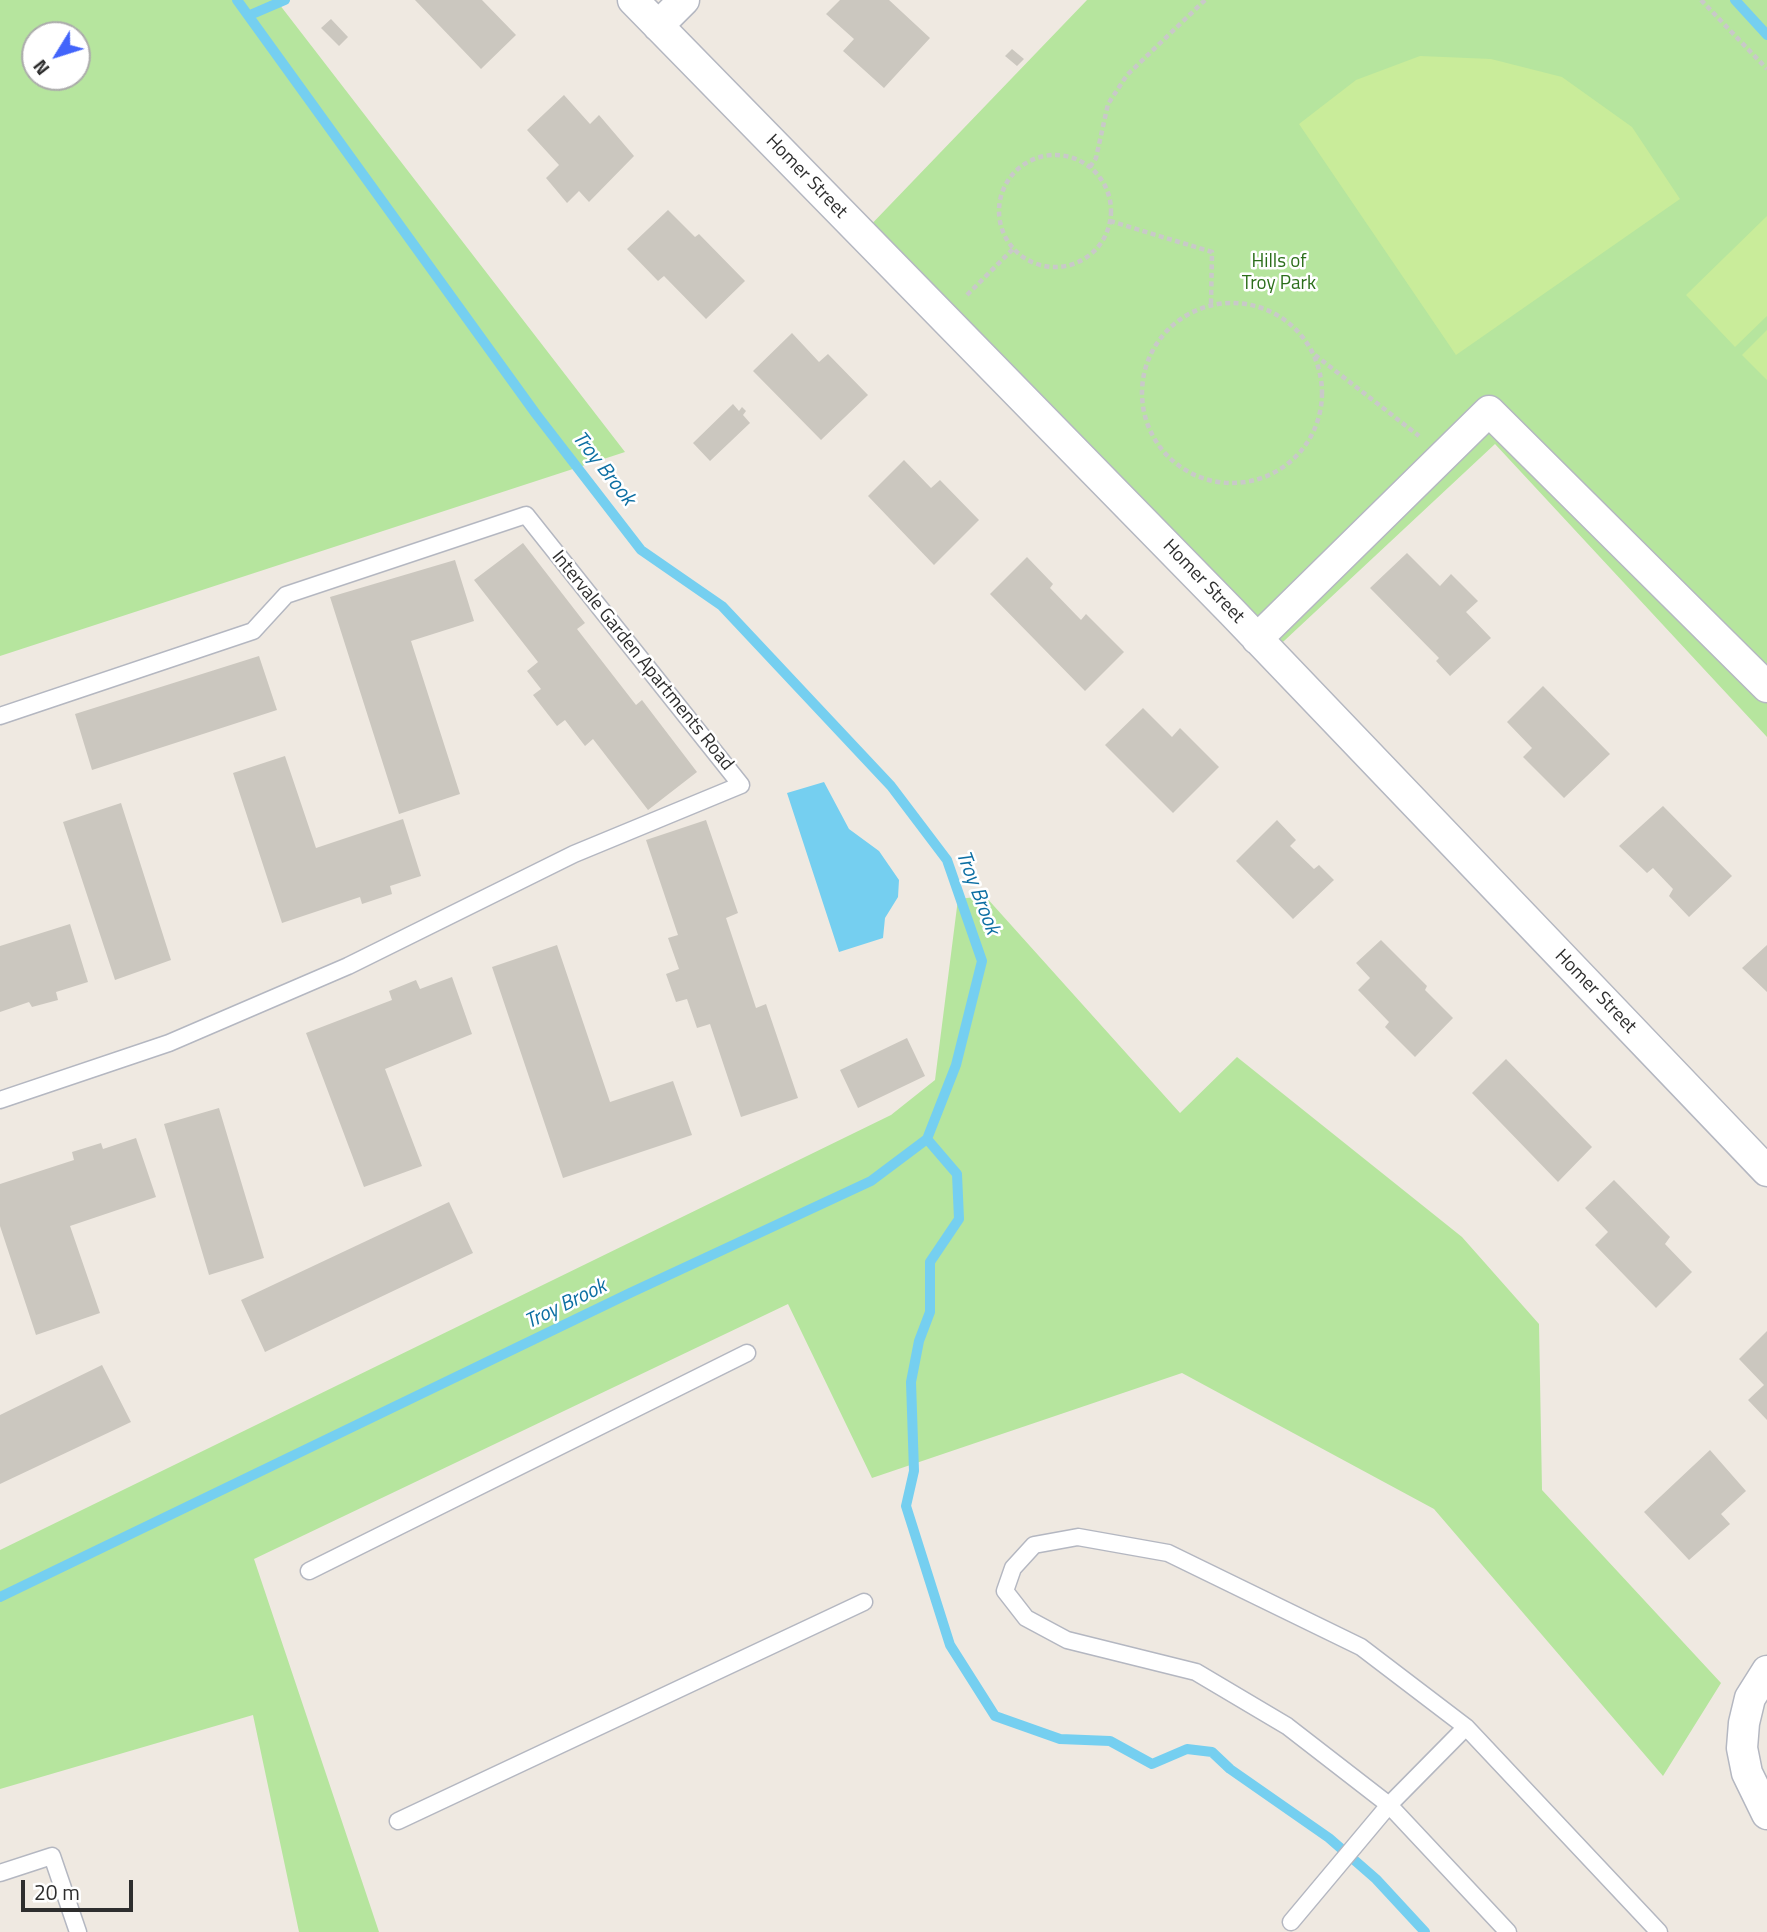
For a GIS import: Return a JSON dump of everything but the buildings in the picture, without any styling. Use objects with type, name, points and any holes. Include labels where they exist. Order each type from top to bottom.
[{"type":"street","name":"Homer Street","points":[[633,0],[1257,639],[1767,1171]]},
{"type":"street","points":[[658,26],[684,0]]},
{"type":"street","points":[[1257,639],[1489,411],[1767,687]]},
{"type":"street","points":[[1767,1671],[1750,1698],[1742,1748],[1747,1773],[1767,1814]]},
{"type":"lane","name":"Intervale Garden Apartments Road","points":[[0,716],[253,631],[286,595],[526,514],[741,785],[574,854],[348,966],[169,1043],[0,1100]]},
{"type":"lane","points":[[309,1571],[747,1353]]},
{"type":"lane","points":[[1508,1932],[1389,1805],[1287,1726],[1196,1672],[1067,1640],[1026,1618],[1005,1591],[1013,1568],[1034,1545],[1078,1537],[1168,1553],[1361,1647],[1466,1727],[1659,1932]]},
{"type":"lane","points":[[398,1821],[864,1602]]},
{"type":"lane","points":[[1291,1922],[1389,1805],[1466,1727]]},
{"type":"lane","points":[[0,1873],[52,1856],[78,1932]]},
{"type":"path","points":[[1090,167],[1096,158],[1108,104],[1127,75],[1205,0]]},
{"type":"path","points":[[1701,0],[1767,69]]},
{"type":"path","points":[[1058,155],[1077,159],[1090,167],[1104,183],[1111,200],[1106,235],[1096,250],[1081,261],[1064,267],[1037,264],[1013,249],[1003,233],[999,214],[1001,195],[1010,178],[1023,165],[1040,156],[1058,155]]},
{"type":"path","points":[[1110,221],[1212,252],[1211,304]]},
{"type":"path","points":[[943,317],[1013,249]]},
{"type":"path","points":[[1211,304],[1249,304],[1276,314],[1298,331],[1314,355],[1323,385],[1320,416],[1308,444],[1286,466],[1259,480],[1228,484],[1198,476],[1171,460],[1152,435],[1143,406],[1143,377],[1153,350],[1170,327],[1193,311],[1211,304]]},
{"type":"path","points":[[1314,355],[1444,456]]},
{"type":"green space","points":[[0,0],[276,0],[625,452],[0,656]]},
{"type":"green space","name":"Hills of Troy Park","points":[[1087,0],[1767,0],[1767,737],[1495,444],[1269,655],[863,233]]},
{"type":"green space","points":[[1420,56],[1491,59],[1562,77],[1632,127],[1680,199],[1456,355],[1299,124],[1356,80]]},
{"type":"green space","points":[[1767,216],[1767,316],[1735,347],[1686,295]]},
{"type":"green space","points":[[1767,330],[1767,380],[1742,355]]},
{"type":"green space","points":[[985,896],[1180,1113],[1237,1057],[1462,1237],[1539,1324],[1542,1490],[1721,1683],[1663,1776],[1434,1509],[1182,1373],[872,1478],[788,1304],[254,1559],[379,1932],[299,1932],[253,1715],[0,1789],[0,1550],[891,1115],[935,1080],[958,899]]},
{"type":"water","points":[[824,782],[849,829],[879,851],[899,880],[898,897],[885,918],[883,938],[839,952],[787,793]]},
{"type":"waterway","name":"Troy Brook","points":[[0,1597],[630,1293],[871,1181],[927,1139],[956,1065],[982,961],[947,860],[891,786],[722,606],[641,550],[536,414],[237,0]]},
{"type":"waterway","points":[[250,15],[285,0]]},
{"type":"waterway","points":[[1735,0],[1767,35]]},
{"type":"waterway","points":[[927,1139],[957,1174],[959,1219],[930,1262],[930,1312],[919,1341],[911,1382],[914,1471],[906,1506],[950,1645],[995,1716],[1060,1739],[1110,1741],[1152,1764],[1187,1749],[1212,1752],[1230,1769],[1329,1838],[1376,1879],[1425,1932]]}]
